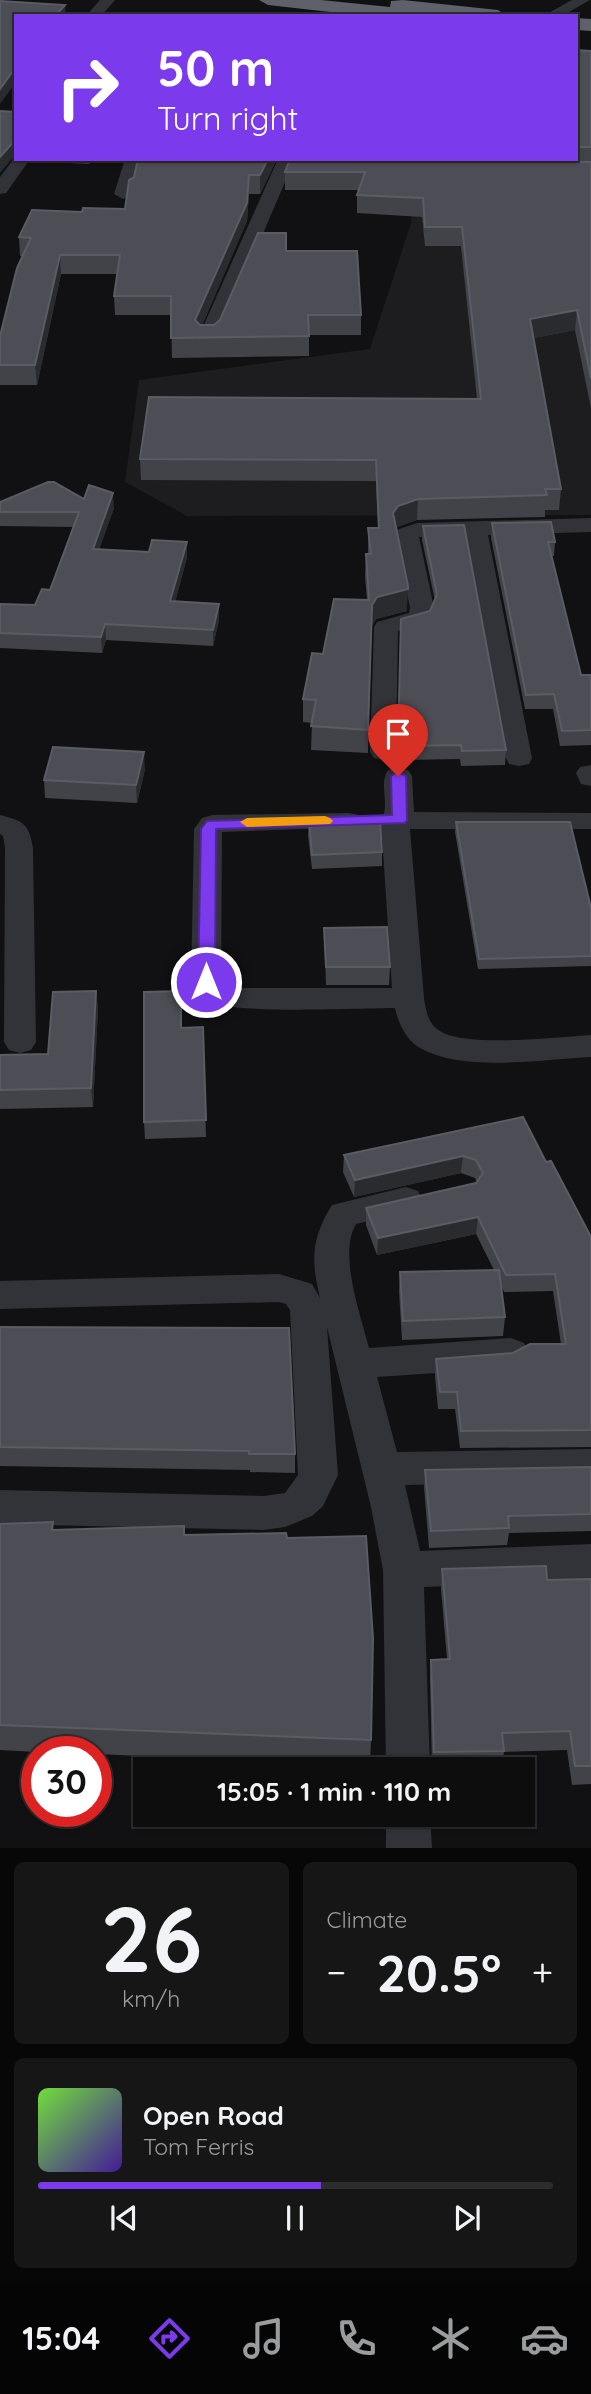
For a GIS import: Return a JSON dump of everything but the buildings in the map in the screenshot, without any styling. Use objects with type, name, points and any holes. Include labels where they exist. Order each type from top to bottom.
[{"type":"highway","points":[[268,0],[401,6],[418,14]]},
{"type":"highway","points":[[347,0],[479,14]]},
{"type":"street","points":[[95,14],[108,0]]},
{"type":"street","points":[[554,14],[583,0]]},
{"type":"street","points":[[0,189],[21,161]]},
{"type":"street","points":[[123,194],[132,161]]},
{"type":"street","points":[[208,338],[286,161]]},
{"type":"street","points":[[383,752],[386,627],[420,617],[422,608],[407,534],[416,530],[475,527],[591,525]]},
{"type":"street","points":[[475,527],[519,758]]},
{"type":"street","points":[[398,776],[397,820],[408,998],[412,1021],[430,1040],[456,1048],[591,1046]]},
{"type":"street","points":[[408,998],[230,998],[214,992],[206,982],[208,829],[212,824],[397,820],[591,821]]},
{"type":"street","points":[[0,824],[16,831],[19,848],[20,1042]]},
{"type":"street","points":[[408,1757],[403,1570],[382,1469],[353,1364],[334,1281],[334,1228],[344,1214],[435,1194]]},
{"type":"street","points":[[0,1295],[279,1288],[299,1294],[308,1309],[318,1475],[309,1497],[295,1509],[264,1513],[0,1507]]},
{"type":"street","points":[[353,1364],[511,1353]]},
{"type":"street","points":[[382,1469],[591,1465]]},
{"type":"street","points":[[403,1570],[591,1562]]},
{"type":"street","points":[[408,1827],[409,1848]]},
{"type":"shaded area","points":[[413,173],[591,174],[591,515],[187,516],[125,482],[139,380],[370,349],[411,223]]},
{"type":"slow traffic","points":[[247,822],[325,821]]},
{"type":"route","points":[[206,982],[208,829],[212,824],[400,820],[398,776]]}]
